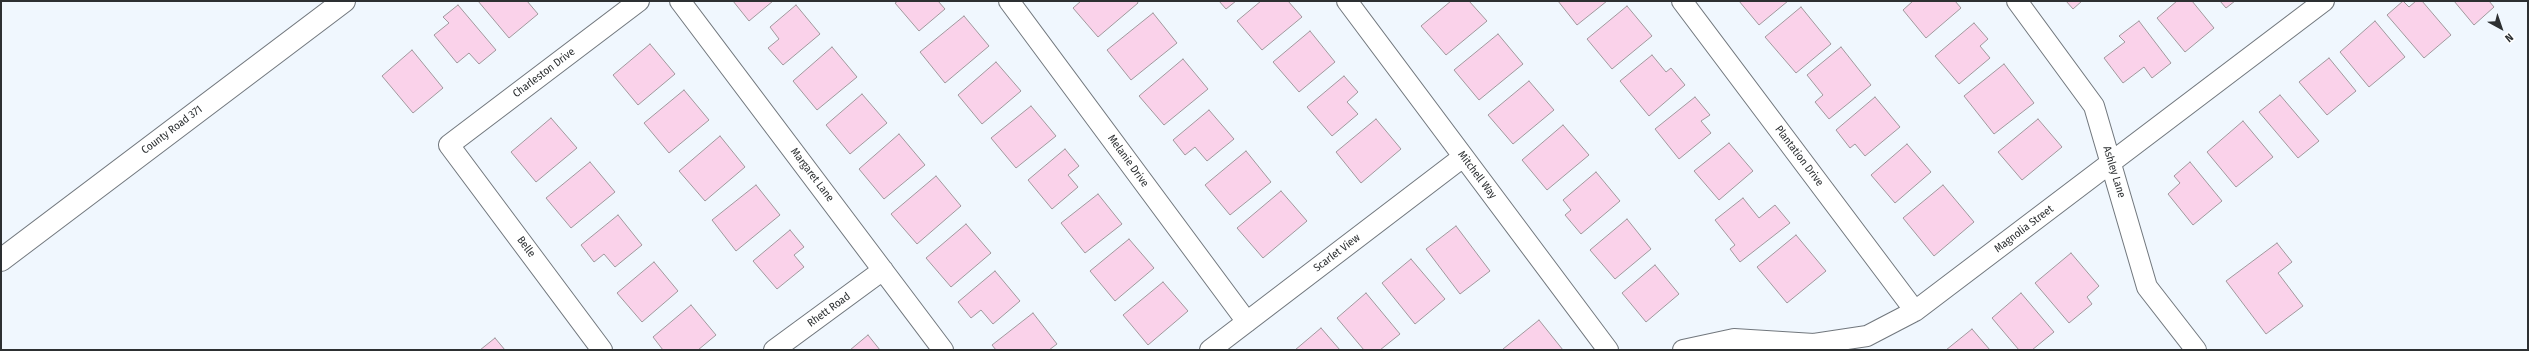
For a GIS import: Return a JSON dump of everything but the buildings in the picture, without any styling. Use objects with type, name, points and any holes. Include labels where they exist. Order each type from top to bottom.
[{"type":"street","name":"County Road 371","points":[[1,260],[344,1]]},
{"type":"street","name":"Charleston Drive","points":[[449,145],[640,1]]},
{"type":"street","name":"Margaret Lane","points":[[680,1],[943,350]]},
{"type":"street","name":"Melanie Drive","points":[[1010,1],[1247,322]]},
{"type":"street","name":"Mitchell Way","points":[[1347,1],[1608,350]]},
{"type":"street","name":"Plantation Drive","points":[[1682,1],[1915,311]]},
{"type":"street","name":"Ashley Lane","points":[[2017,1],[2094,106],[2112,163],[2147,287],[2196,350]]},
{"type":"street","name":"Magnolia Street","points":[[1683,350],[1734,339],[1814,344],[1867,336],[1915,311],[2324,1]]},
{"type":"street","name":"Belle","points":[[449,145],[602,350]]},
{"type":"street","name":"Scarlet View","points":[[1210,350],[1463,157]]},
{"type":"street","name":"Rhett Road","points":[[774,350],[883,270]]}]
